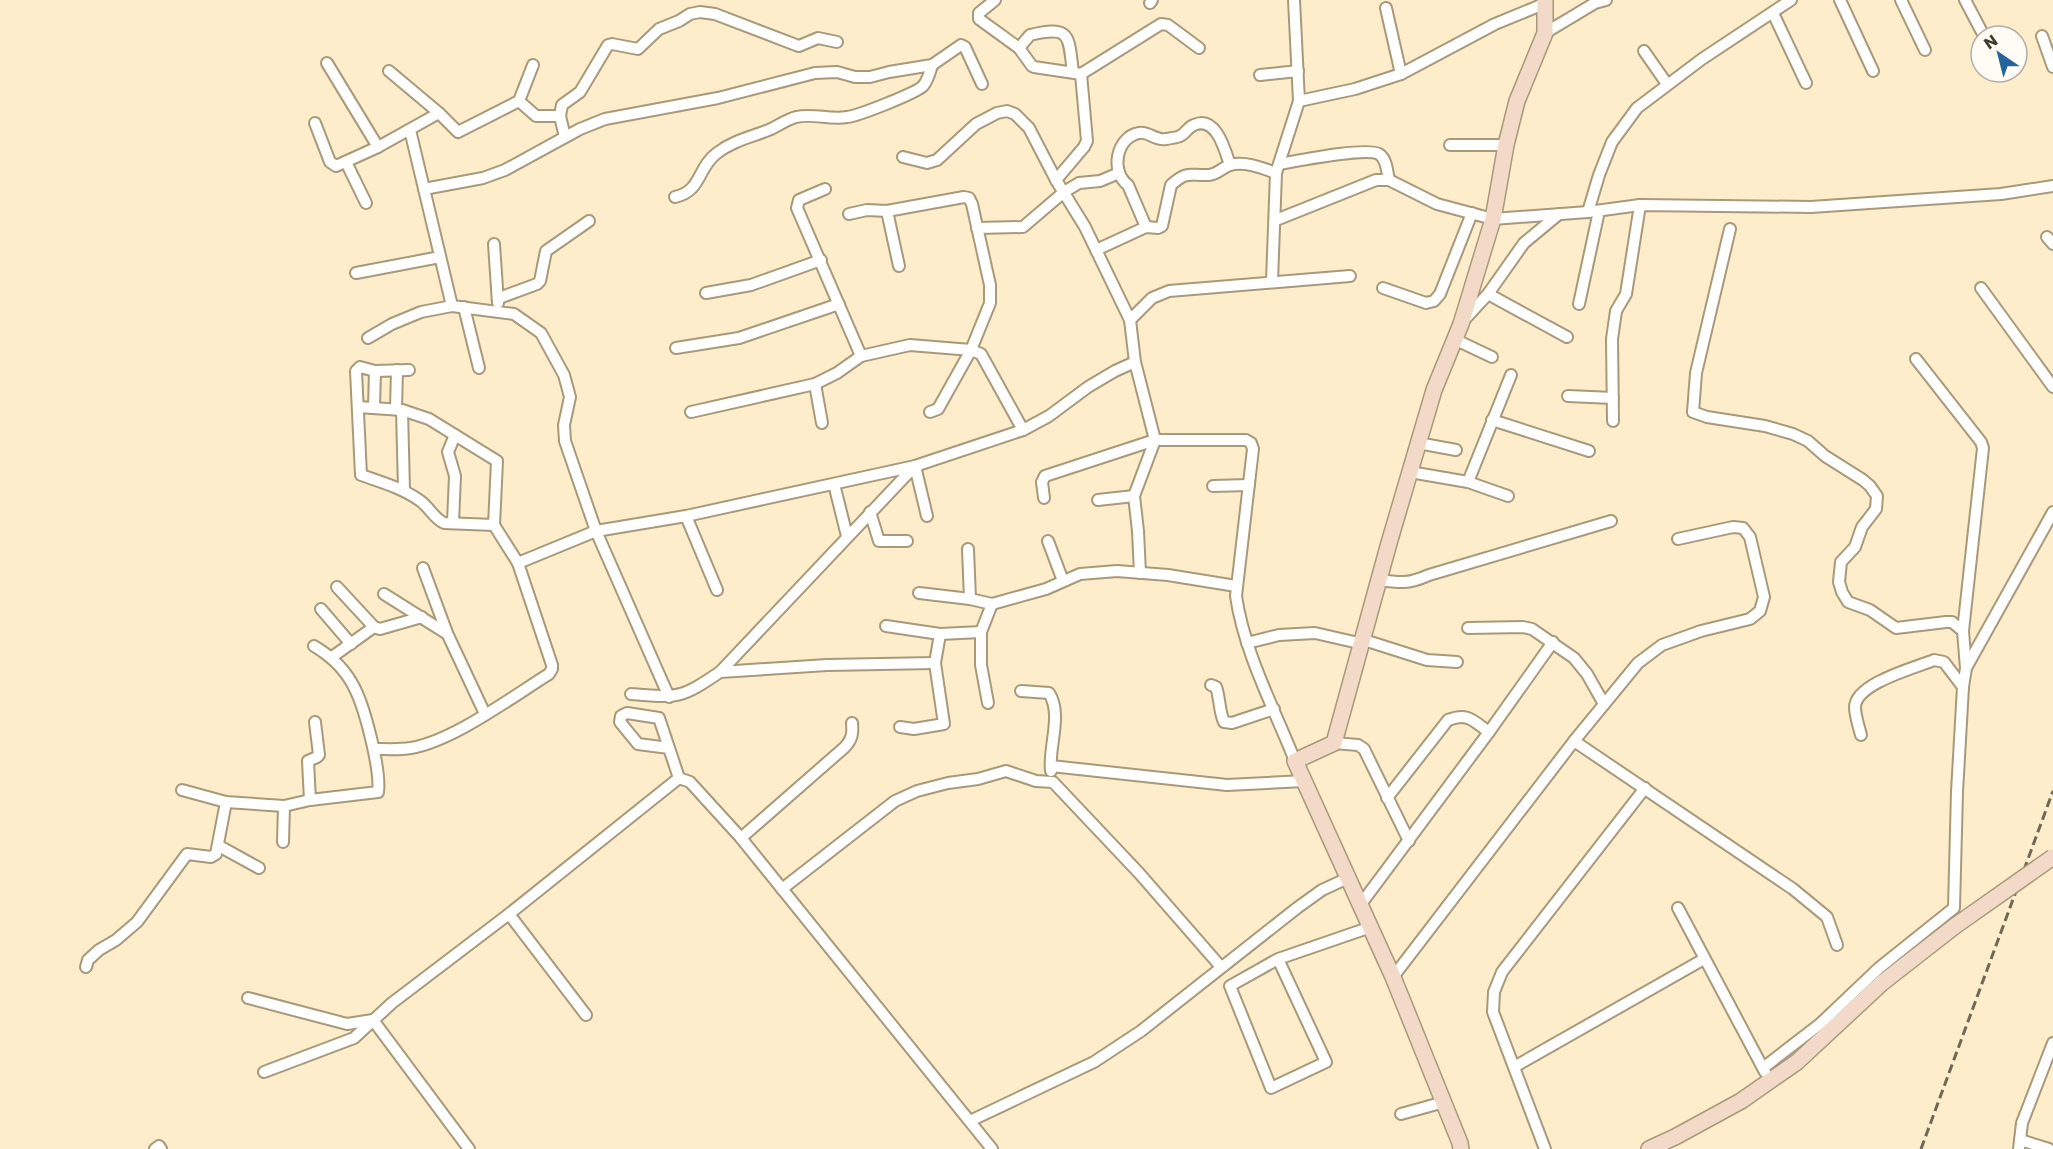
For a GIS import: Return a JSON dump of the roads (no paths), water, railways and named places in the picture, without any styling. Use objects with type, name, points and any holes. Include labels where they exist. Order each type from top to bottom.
[{"type":"main road","points":[[1462,1147],[1393,977],[1295,761],[1334,743],[1434,390],[1461,324],[1493,219],[1516,101],[1545,33],[1546,2]]},
{"type":"main road","points":[[1649,1149],[1731,1106],[1770,1082],[1797,1062],[1825,1029],[1955,926],[2053,857]]},
{"type":"street","points":[[995,0],[979,13],[979,19],[1019,48],[1032,66],[1077,73],[1161,24],[1168,25],[1199,48]]},
{"type":"street","points":[[1272,281],[1277,169],[1299,101],[1294,0]]},
{"type":"street","points":[[1545,33],[1595,3],[1606,0]]},
{"type":"street","points":[[1579,304],[1599,175],[1612,142],[1637,108],[1667,84],[1791,0]]},
{"type":"street","points":[[1840,0],[1873,71]]},
{"type":"street","points":[[1901,0],[1925,50]]},
{"type":"street","points":[[1965,0],[1978,24]]},
{"type":"street","points":[[1299,101],[1356,90],[1401,74],[1495,24],[1546,2]]},
{"type":"street","points":[[1386,8],[1401,74]]},
{"type":"street","points":[[565,137],[560,116],[562,105],[580,92],[608,45],[638,49],[658,29],[690,14],[700,12],[715,14],[796,45],[818,38],[837,42]]},
{"type":"street","points":[[1773,13],[1806,82]]},
{"type":"street","points":[[1019,48],[1030,36],[1059,32],[1068,38],[1077,73],[1087,141],[1056,180]]},
{"type":"street","points":[[2042,36],[2053,67]]},
{"type":"street","points":[[424,189],[483,178],[505,170],[580,129],[605,119],[718,98],[815,73],[837,72],[855,77],[870,77],[932,65],[961,45],[965,47],[982,84]]},
{"type":"street","points":[[1644,51],[1667,84]]},
{"type":"street","points":[[327,63],[378,147]]},
{"type":"street","points":[[389,71],[439,113],[454,130],[461,132],[519,101],[533,65]]},
{"type":"street","points":[[675,197],[691,191],[705,164],[731,143],[759,134],[796,117],[819,115],[847,117],[884,104],[921,88],[928,78],[932,65]]},
{"type":"street","points":[[1260,75],[1298,71]]},
{"type":"street","points":[[519,101],[536,116],[560,116]]},
{"type":"street","points":[[903,157],[927,163],[937,160],[976,124],[997,113],[1007,111],[1016,114],[1029,128],[1096,250],[1130,320],[1135,362],[1155,440],[1134,496],[1140,573]]},
{"type":"street","points":[[315,123],[330,162],[336,166],[378,147],[439,113]]},
{"type":"street","points":[[1146,227],[1128,185],[1122,181],[1119,173],[1117,160],[1120,148],[1127,140],[1139,133],[1161,140],[1180,136],[1192,125],[1203,123],[1210,126],[1223,142],[1230,165]]},
{"type":"street","points":[[410,130],[452,306]]},
{"type":"street","points":[[1450,145],[1506,145]]},
{"type":"street","points":[[1096,250],[1146,227],[1162,226],[1170,185],[1187,174],[1211,175],[1230,165],[1256,165],[1277,169],[1357,152],[1377,153],[1384,159],[1389,180]]},
{"type":"street","points":[[346,162],[366,203]]},
{"type":"street","points":[[977,228],[1023,226],[1078,183],[1100,181],[1119,173]]},
{"type":"street","points":[[1276,220],[1376,180],[1389,180],[1437,204],[1493,219],[1640,205],[1811,207],[2001,194],[2053,186]]},
{"type":"street","points":[[825,189],[797,204],[861,356]]},
{"type":"street","points":[[849,214],[867,210],[887,211],[969,198],[990,285],[990,303],[971,350],[938,409],[930,412]]},
{"type":"street","points":[[1613,421],[1612,339],[1616,311],[1626,294],[1640,205]]},
{"type":"street","points":[[887,211],[899,266]]},
{"type":"street","points":[[1383,288],[1426,303],[1434,301],[1440,294],[1472,213]]},
{"type":"street","points":[[1461,324],[1488,294],[1524,243],[1559,214]]},
{"type":"street","points":[[499,298],[537,284],[540,281],[546,251],[590,221]]},
{"type":"street","points":[[1730,229],[1696,373],[1693,412],[1707,417],[1765,426],[1793,434],[1808,441],[1825,456],[1863,480],[1877,496],[1877,504],[1863,527],[1855,547],[1841,562],[1839,582],[1848,602],[1870,610],[1896,628],[1952,622],[1963,631]]},
{"type":"street","points":[[494,244],[499,298],[497,313]]},
{"type":"street","points":[[356,273],[440,257]]},
{"type":"street","points":[[706,293],[751,285],[820,260]]},
{"type":"street","points":[[1130,320],[1152,298],[1168,291],[1350,276]]},
{"type":"street","points":[[1981,288],[2053,387]]},
{"type":"street","points":[[1488,294],[1567,338]]},
{"type":"street","points":[[676,348],[739,338],[839,304]]},
{"type":"street","points":[[368,338],[392,324],[421,312],[452,306],[514,315],[541,333],[564,375],[570,397],[564,425],[565,441],[596,531],[669,697]]},
{"type":"street","points":[[464,307],[479,368]]},
{"type":"street","points":[[1454,339],[1492,357]]},
{"type":"street","points":[[691,412],[815,384],[837,373],[861,356],[910,345],[971,350],[983,356],[1023,430]]},
{"type":"street","points":[[1763,1068],[1825,1029],[1879,968],[1954,908],[1957,792],[1966,668],[1963,631],[1983,448],[1981,442],[1916,359]]},
{"type":"street","points":[[518,563],[596,531],[686,516],[915,466],[1023,430],[1049,416],[1088,387],[1135,362]]},
{"type":"street","points":[[409,370],[360,368],[356,371],[361,475],[404,490],[422,502],[438,520],[444,523],[494,525]]},
{"type":"street","points":[[374,407],[375,370]]},
{"type":"street","points":[[397,370],[404,490]]},
{"type":"street","points":[[1468,482],[1510,375]]},
{"type":"street","points":[[815,384],[822,423]]},
{"type":"street","points":[[1568,396],[1613,398]]},
{"type":"street","points":[[358,407],[399,409],[429,419],[497,461],[494,525],[518,563],[552,665],[549,674],[442,738],[411,748],[374,749]]},
{"type":"street","points":[[1492,420],[1589,451]]},
{"type":"street","points":[[453,522],[455,476],[448,452],[455,435]]},
{"type":"street","points":[[1044,498],[1042,483],[1045,476],[1155,440],[1246,440],[1251,443],[1253,449],[1236,586],[1239,617],[1295,761]]},
{"type":"street","points":[[1418,443],[1456,450]]},
{"type":"street","points":[[631,694],[680,696],[692,691],[720,672],[915,466]]},
{"type":"street","points":[[915,466],[927,516]]},
{"type":"street","points":[[1410,472],[1468,482],[1508,496]]},
{"type":"street","points":[[834,484],[847,536]]},
{"type":"street","points":[[1213,486],[1249,485]]},
{"type":"street","points":[[1098,500],[1134,496]]},
{"type":"street","points":[[870,512],[879,540],[907,541]]},
{"type":"street","points":[[1966,668],[2053,512]]},
{"type":"street","points":[[686,516],[717,590]]},
{"type":"street","points":[[1379,580],[1414,582],[1430,575],[1611,521]]},
{"type":"street","points":[[1393,977],[1574,741],[1638,663],[1662,645],[1701,631],[1750,619],[1760,611],[1764,597],[1750,537],[1743,528],[1733,527],[1678,539]]},
{"type":"street","points":[[1048,541],[1063,581]]},
{"type":"street","points":[[968,549],[970,599]]},
{"type":"street","points":[[423,568],[447,633],[485,714]]},
{"type":"street","points":[[919,593],[992,604],[1046,589],[1080,574],[1117,571],[1168,575],[1236,586]]},
{"type":"street","points":[[337,587],[375,627],[380,629],[422,617]]},
{"type":"street","points":[[384,594],[447,633]]},
{"type":"street","points":[[988,703],[981,665],[981,632],[992,604]]},
{"type":"street","points":[[321,609],[351,644]]},
{"type":"street","points":[[886,626],[940,634],[981,632]]},
{"type":"street","points":[[332,657],[375,627]]},
{"type":"street","points":[[1468,628],[1523,627],[1532,629],[1574,658],[1587,674],[1604,704]]},
{"type":"street","points":[[1248,643],[1279,635],[1315,633],[1363,642],[1427,660],[1457,662]]},
{"type":"street","points":[[900,727],[914,729],[944,724],[935,663],[940,634]]},
{"type":"street","points":[[1361,904],[1553,642]]},
{"type":"street","points":[[182,790],[226,802],[284,806],[310,800],[378,792],[374,749],[355,688],[332,657],[314,646]]},
{"type":"street","points":[[1861,735],[1855,707],[1857,699],[1875,683],[1934,660],[1940,660],[1963,687]]},
{"type":"street","points":[[720,672],[827,665],[935,663]]},
{"type":"street","points":[[1211,685],[1216,687],[1224,722],[1232,723],[1274,709]]},
{"type":"street","points":[[1021,691],[1044,692],[1049,693],[1052,697],[1055,710],[1051,766],[1053,782],[1221,967]]},
{"type":"street","points":[[669,748],[638,744],[620,722],[621,716],[627,713],[659,718],[669,748],[679,778]]},
{"type":"street","points":[[1387,798],[1448,720],[1466,716],[1489,732]]},
{"type":"street","points":[[310,800],[308,761],[319,755],[315,722]]},
{"type":"street","points":[[741,838],[851,741],[852,723]]},
{"type":"street","points":[[1574,741],[1793,889],[1822,912],[1831,925],[1837,945]]},
{"type":"street","points":[[1334,743],[1358,745],[1364,749],[1408,841]]},
{"type":"street","points":[[1051,766],[1227,785],[1304,781]]},
{"type":"street","points":[[782,889],[895,801],[917,791],[1006,771],[1036,781],[1053,782]]},
{"type":"street","points":[[679,778],[690,782],[741,838],[992,1149]]},
{"type":"street","points":[[264,1072],[354,1038],[373,1020],[679,778]]},
{"type":"street","points":[[1545,1149],[1493,1012],[1494,992],[1502,972],[1645,788]]},
{"type":"street","points":[[86,967],[88,960],[99,950],[116,940],[137,922],[187,855],[212,857],[216,854],[226,802]]},
{"type":"street","points":[[283,842],[284,806]]},
{"type":"street","points":[[219,846],[259,868]]},
{"type":"street","points":[[970,1121],[1094,1062],[1141,1031],[1297,908],[1322,890],[1348,878]]},
{"type":"street","points":[[1678,908],[1770,1082]]},
{"type":"street","points":[[509,914],[586,1015]]},
{"type":"street","points":[[1278,958],[1326,1062],[1271,1088],[1230,986],[1278,958],[1371,927]]},
{"type":"street","points":[[1514,1067],[1704,959]]},
{"type":"street","points":[[248,998],[347,1024],[373,1020]]},
{"type":"street","points":[[373,1020],[469,1149]]},
{"type":"street","points":[[2049,1149],[2020,1144],[2022,1123],[2053,1043]]},
{"type":"street","points":[[1401,1114],[1444,1102]]},
{"type":"street","points":[[155,1149],[159,1146],[161,1149]]},
{"type":"railway","points":[[1921,1149],[2053,791]]}]
